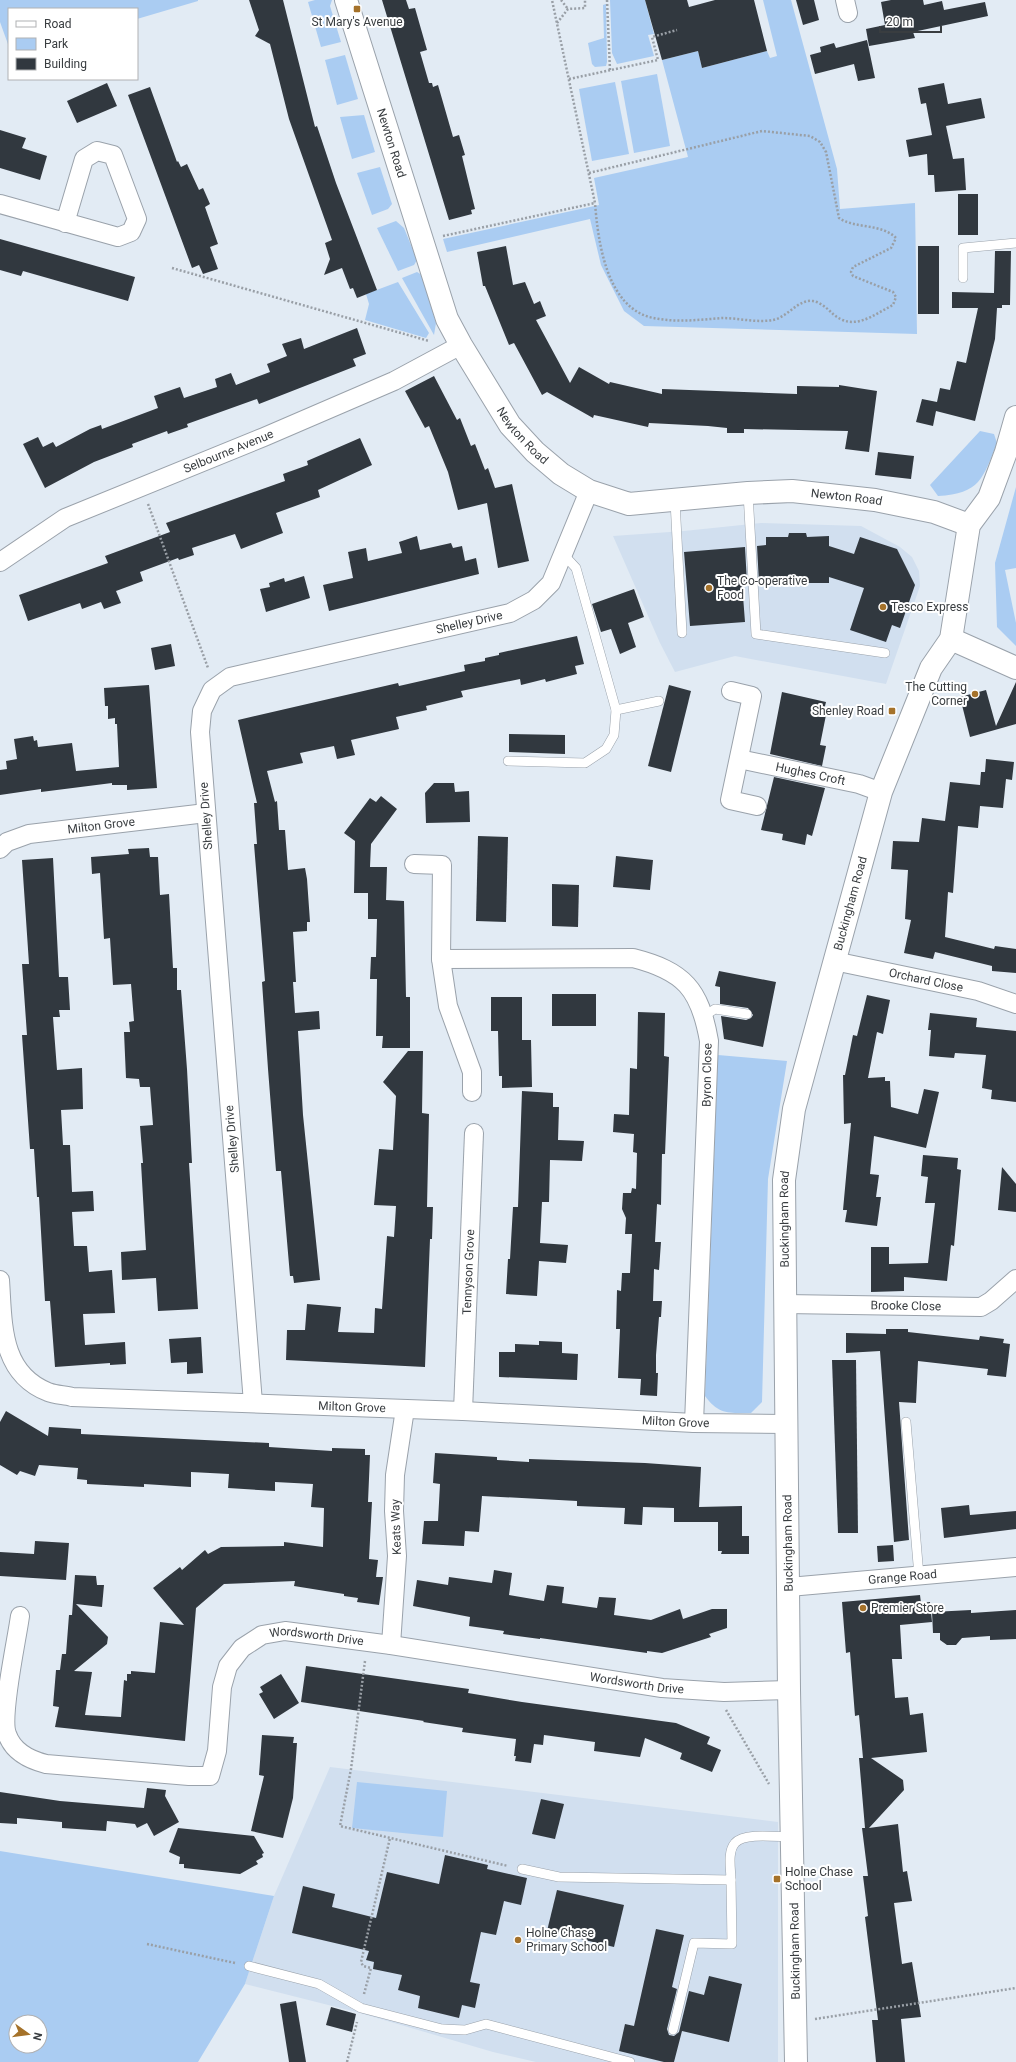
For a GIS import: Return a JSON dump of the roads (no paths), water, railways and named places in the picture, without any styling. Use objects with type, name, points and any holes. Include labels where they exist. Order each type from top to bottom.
[{"type":"main road","name":"Newton Road","points":[[346,0],[434,283],[447,319],[461,345],[510,425],[535,452],[561,474],[589,491],[629,504],[675,501],[748,493],[792,491],[875,500],[934,512],[969,525]]},
{"type":"main road","name":"Buckingham Road","points":[[796,2062],[789,1690],[785,1172],[794,1109],[881,792],[931,668],[951,639],[969,525],[989,498],[1006,452],[1016,417]]},
{"type":"main road","points":[[951,639],[1016,668]]},
{"type":"street","points":[[0,204],[65,223],[118,237],[131,232],[136,219],[113,155],[97,151],[84,159],[65,223]]},
{"type":"street","name":"Selbourne Avenue","points":[[0,562],[65,518],[264,437],[386,384],[461,345]]},
{"type":"street","name":"Shelley Drive","points":[[253,1403],[200,732],[202,711],[212,690],[230,677],[510,613],[534,600],[551,583],[564,555],[589,491]]},
{"type":"street","points":[[731,691],[752,696],[730,800],[756,806]]},
{"type":"street","name":"Hughes Croft","points":[[738,759],[859,784],[881,792]]},
{"type":"street","name":"Milton Grove","points":[[0,849],[7,842],[28,834],[206,813]]},
{"type":"street","points":[[414,864],[442,865],[441,959],[448,1006],[472,1072],[472,1092]]},
{"type":"street","name":"Byron Close","points":[[441,959],[633,958],[658,964],[678,976],[694,994],[704,1016],[708,1040],[694,1423]]},
{"type":"street","name":"Orchard Close","points":[[834,960],[978,991],[1016,1004]]},
{"type":"street","name":"Tennyson Grove","points":[[463,1411],[474,1133]]},
{"type":"street","name":"Brooke Close","points":[[785,1304],[981,1307],[991,1301],[1016,1278]]},
{"type":"street","name":"Milton Grove","points":[[0,1280],[4,1336],[11,1359],[29,1381],[48,1392],[72,1397],[463,1411],[694,1423],[786,1424]]},
{"type":"street","name":"Keats Way","points":[[390,1645],[397,1556],[394,1511],[395,1475],[405,1409]]},
{"type":"street","name":"Grange Road","points":[[789,1587],[1016,1567]]},
{"type":"street","name":"Wordsworth Drive","points":[[20,1616],[5,1717],[7,1734],[16,1749],[30,1760],[46,1764],[210,1776],[217,1751],[222,1687],[228,1666],[242,1648],[262,1635],[285,1631],[390,1645],[662,1688],[724,1692],[789,1690]]},
{"type":"lane","points":[[963,278],[963,248],[1016,243]]},
{"type":"lane","points":[[748,493],[756,634],[885,653]]},
{"type":"lane","points":[[675,501],[682,633]]},
{"type":"lane","points":[[508,761],[585,763],[606,749],[614,735],[616,710],[576,568],[564,555]]},
{"type":"lane","points":[[616,710],[660,701]]},
{"type":"lane","points":[[704,1016],[715,1009],[747,1014]]},
{"type":"lane","points":[[906,1422],[919,1576]]},
{"type":"lane","points":[[673,2030],[694,1943],[732,1944],[730,1856],[734,1844],[744,1836],[792,1837]]},
{"type":"lane","points":[[522,1869],[558,1877],[731,1880]]},
{"type":"lane","points":[[249,1966],[319,1984],[361,2008],[442,2029],[465,2030],[486,2024],[630,2062]]},
{"type":"place","name":"St Mary's Avenue","points":[[357,9]]},
{"type":"place","name":"The Co-operative Food","points":[[709,588]]},
{"type":"place","name":"Tesco Express","points":[[883,607]]},
{"type":"place","name":"The Cutting Corner","points":[[975,694]]},
{"type":"place","name":"Shenley Road","points":[[892,711]]},
{"type":"place","name":"Premier Store","points":[[863,1608]]},
{"type":"place","name":"Holne Chase School","points":[[777,1879]]},
{"type":"place","name":"Holne Chase Primary School","points":[[518,1940]]}]
